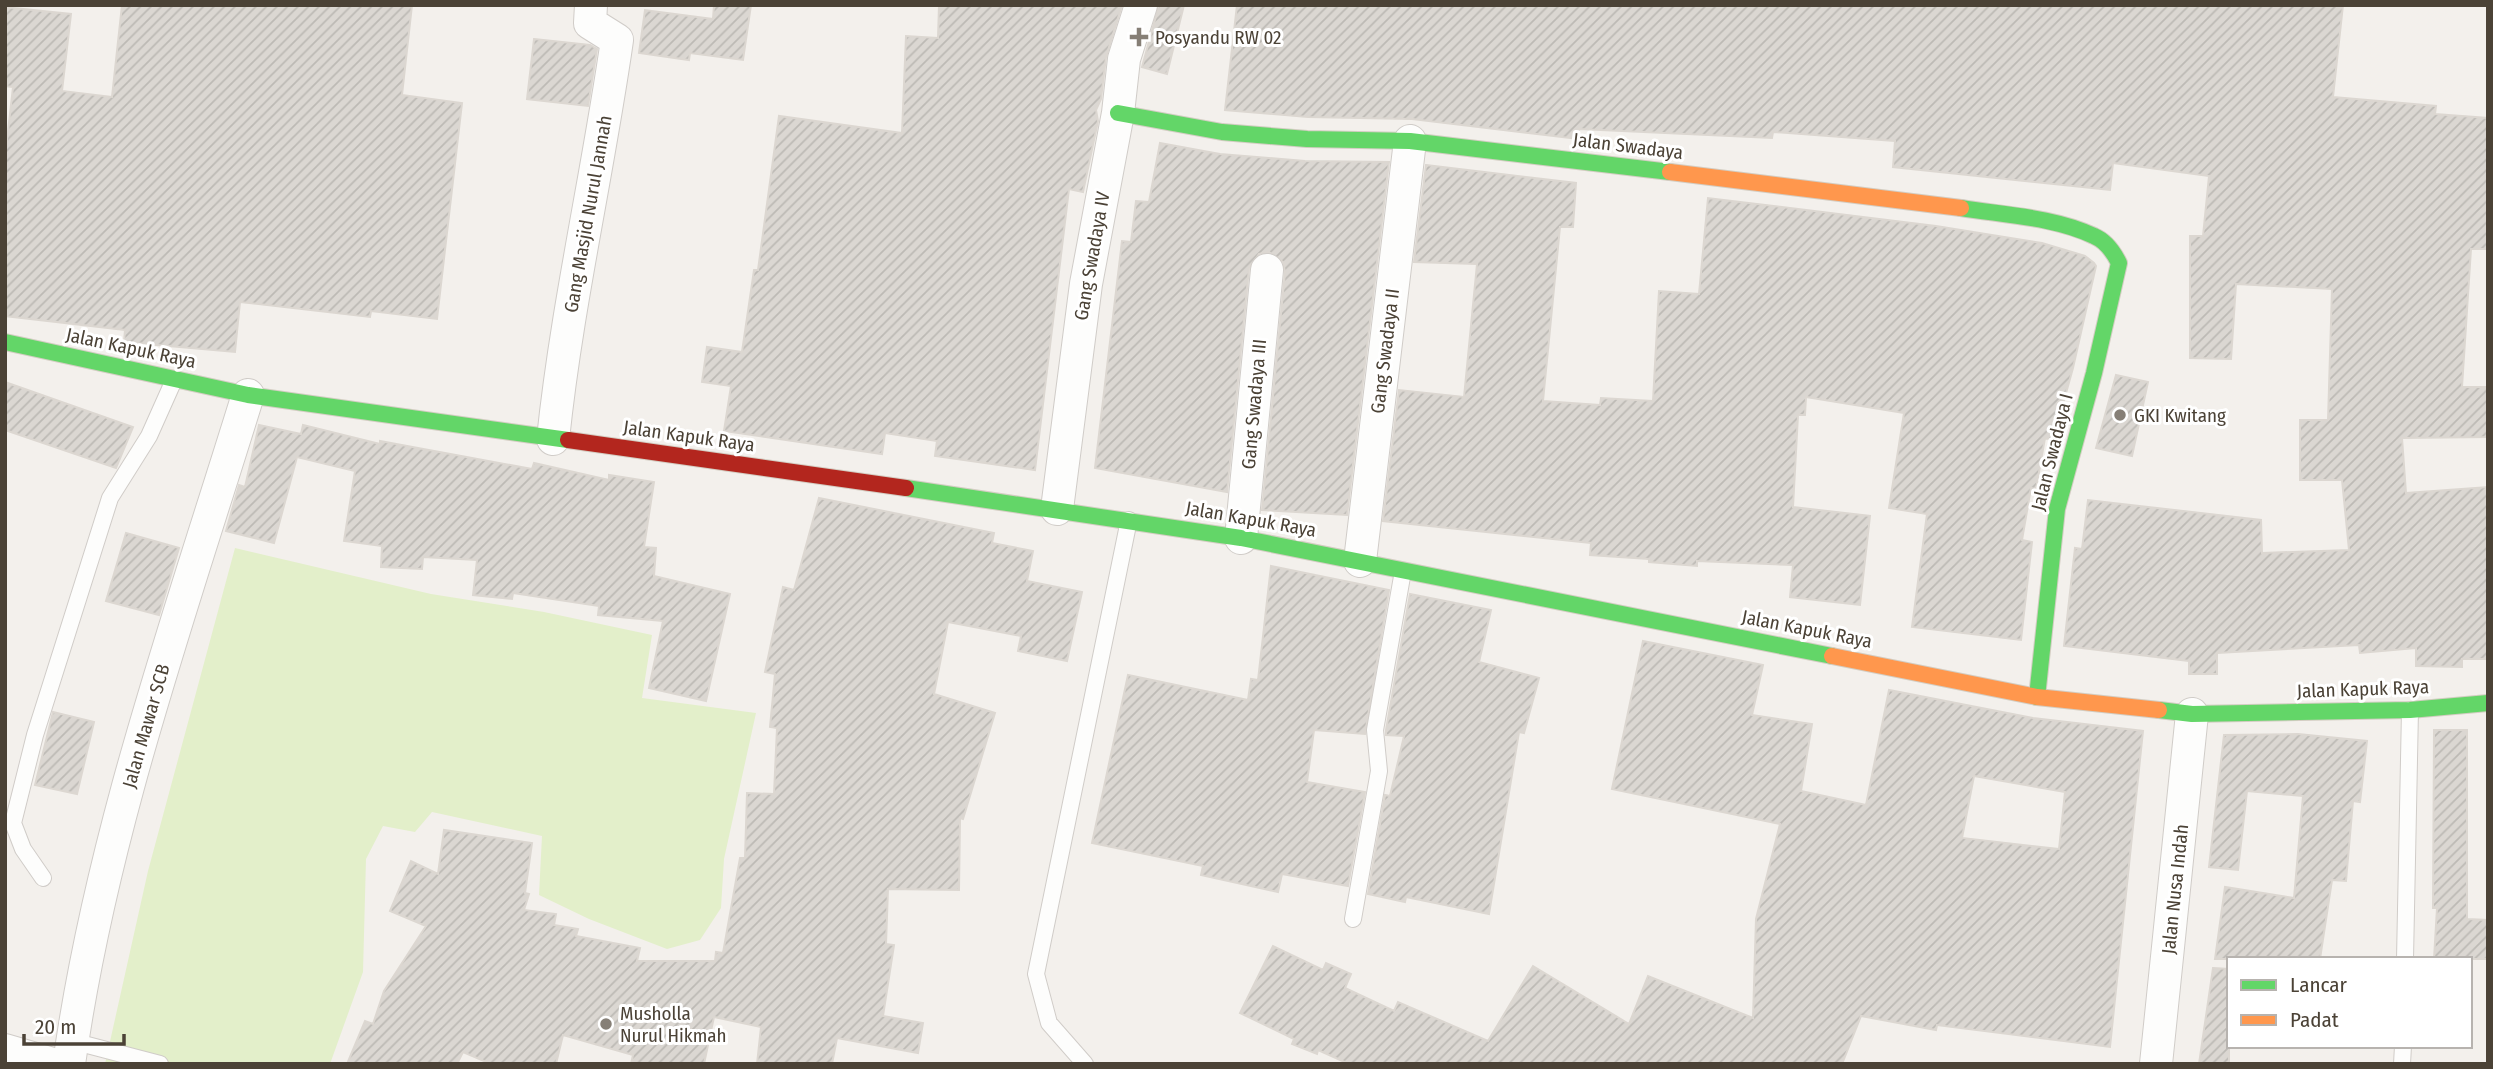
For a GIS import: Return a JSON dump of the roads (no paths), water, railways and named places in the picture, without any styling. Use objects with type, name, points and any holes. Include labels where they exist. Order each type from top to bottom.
[{"type":"main road","name":"Jalan Swadaya","points":[[1118,113],[1222,132],[1307,139],[1410,141],[1966,208],[2047,222],[2095,236],[2111,248],[2119,263]]},
{"type":"main road","name":"Jalan Swadaya I","points":[[2037,697],[2057,509],[2094,373],[2119,263]]},
{"type":"main road","name":"Jalan Kapuk Raya","points":[[5,342],[248,395],[1129,519],[1241,538],[1403,568],[2037,697],[2192,715],[2410,710],[2488,703]]},
{"type":"street","name":"Gang Masjid Nurul Jannah","points":[[554,439],[561,363],[604,129],[617,40],[590,23],[591,5]]},
{"type":"street","name":"Gang Swadaya IV","points":[[1057,509],[1086,284],[1118,113],[1124,59],[1140,5]]},
{"type":"street","name":"Gang Swadaya II","points":[[1360,561],[1410,141]]},
{"type":"street","name":"Gang Swadaya III","points":[[1241,538],[1267,270]]},
{"type":"street","name":"Jalan Mawar SCB","points":[[65,1056],[99,905],[142,735],[248,395]]},
{"type":"street","name":"Jalan Nusa Indah","points":[[2156,1064],[2192,715]]},
{"type":"street","points":[[5,1050],[65,1056]]},
{"type":"lane","points":[[43,878],[23,849],[13,823],[35,735],[110,498],[149,436],[175,379]]},
{"type":"lane","points":[[1085,1064],[1049,1023],[1036,974],[1129,519]]},
{"type":"lane","points":[[1353,919],[1379,771],[1375,730],[1403,568]]},
{"type":"lane","points":[[2405,957],[2410,710]]},
{"type":"lane","points":[[65,1056],[160,1064]]},
{"type":"place","name":"Posyandu RW 02","points":[[1139,37]]},
{"type":"place","name":"GKI Kwitang","points":[[2120,415]]},
{"type":"place","name":"Musholla Nurul Hikmah","points":[[606,1024]]}]
